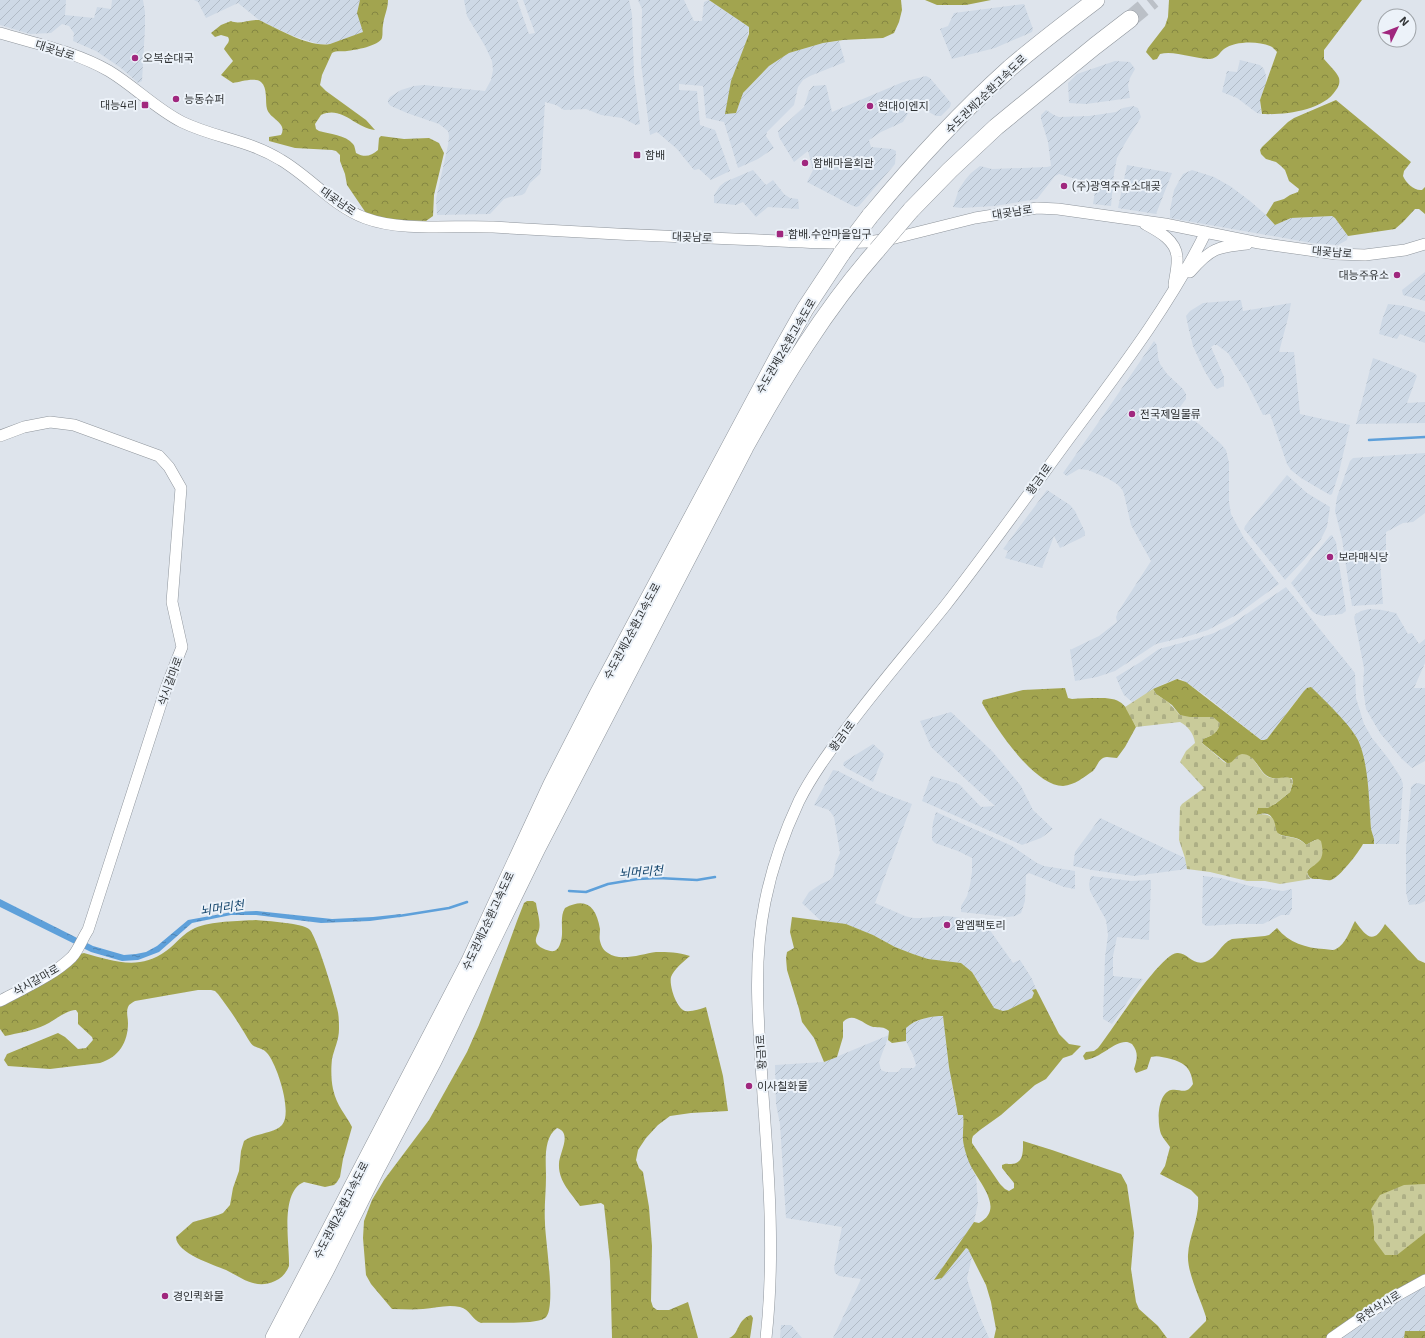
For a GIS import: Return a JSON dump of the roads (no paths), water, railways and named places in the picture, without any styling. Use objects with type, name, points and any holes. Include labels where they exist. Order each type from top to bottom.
[{"type":"highway","name":"수도권제2순환고속도로","points":[[274,1338],[469,963],[552,784],[598,694],[805,309],[842,253],[870,216],[932,145],[1015,64],[1059,27],[1096,0]]},
{"type":"highway","name":"수도권제2순환고속도로","points":[[289,1338],[437,1054],[537,848],[745,447],[772,398],[799,355],[829,311],[862,267],[911,210],[950,170],[996,127],[1130,19]]},
{"type":"street","name":"대곶남로","points":[[0,33],[62,51],[93,63],[124,80],[180,121],[210,133],[246,143],[271,154],[293,168],[352,212],[372,221],[386,224],[836,243],[868,242],[895,238],[975,218],[1037,208],[1058,209],[1165,224],[1259,243],[1336,254],[1365,255],[1404,250],[1425,244]]},
{"type":"street","points":[[1141,221],[1162,234],[1171,242],[1175,250],[1177,257],[1173,290]]},
{"type":"street","name":"황금1로","points":[[766,1338],[770,1285],[769,1190],[757,979],[759,941],[765,902],[784,836],[801,798],[831,749],[981,559],[1102,395],[1173,290],[1206,232]]},
{"type":"street","points":[[1173,290],[1195,266],[1213,250],[1220,247],[1259,243]]},
{"type":"street","name":"삭시갈마로","points":[[0,436],[24,427],[50,422],[74,425],[159,456],[169,467],[181,488],[172,602],[182,647],[164,696],[86,933],[72,956],[60,967],[0,1001]]},
{"type":"street","name":"유현삭시로","points":[[1332,1338],[1354,1322],[1425,1280]]},
{"type":"water","points":[[0,899],[93,946],[124,955],[146,952],[157,946],[188,920],[232,912],[257,911],[332,919],[401,914],[400,917],[370,921],[321,923],[256,915],[231,915],[192,923],[159,952],[138,960],[122,961],[91,952],[0,907]]},
{"type":"waterway","points":[[1369,440],[1425,437]]},
{"type":"waterway","name":"뇌머리천","points":[[569,891],[586,892],[608,884],[638,879],[658,878],[697,880],[715,877]]},
{"type":"waterway","name":"뇌머리천","points":[[399,916],[449,908],[467,902]]},
{"type":"tunnel","points":[[1130,19],[1153,0]]},
{"type":"place","name":"오복순대국","points":[[135,58]]},
{"type":"place","name":"능동슈퍼","points":[[176,99]]},
{"type":"place","name":"대능4리","points":[[145,105]]},
{"type":"place","name":"현대이엔지","points":[[870,106]]},
{"type":"place","name":"함배","points":[[637,155]]},
{"type":"place","name":"함배마을회관","points":[[805,163]]},
{"type":"place","name":"(주)광역주유소대곶","points":[[1064,186]]},
{"type":"place","name":"함배.수안마을입구","points":[[780,234]]},
{"type":"place","name":"대능주유소","points":[[1397,275]]},
{"type":"place","name":"전국제일물류","points":[[1132,414]]},
{"type":"place","name":"보라매식당","points":[[1330,557]]},
{"type":"place","name":"알엠팩토리","points":[[947,925]]},
{"type":"place","name":"이사칠화물","points":[[749,1086]]},
{"type":"place","name":"경인퀵화물","points":[[165,1296]]}]
